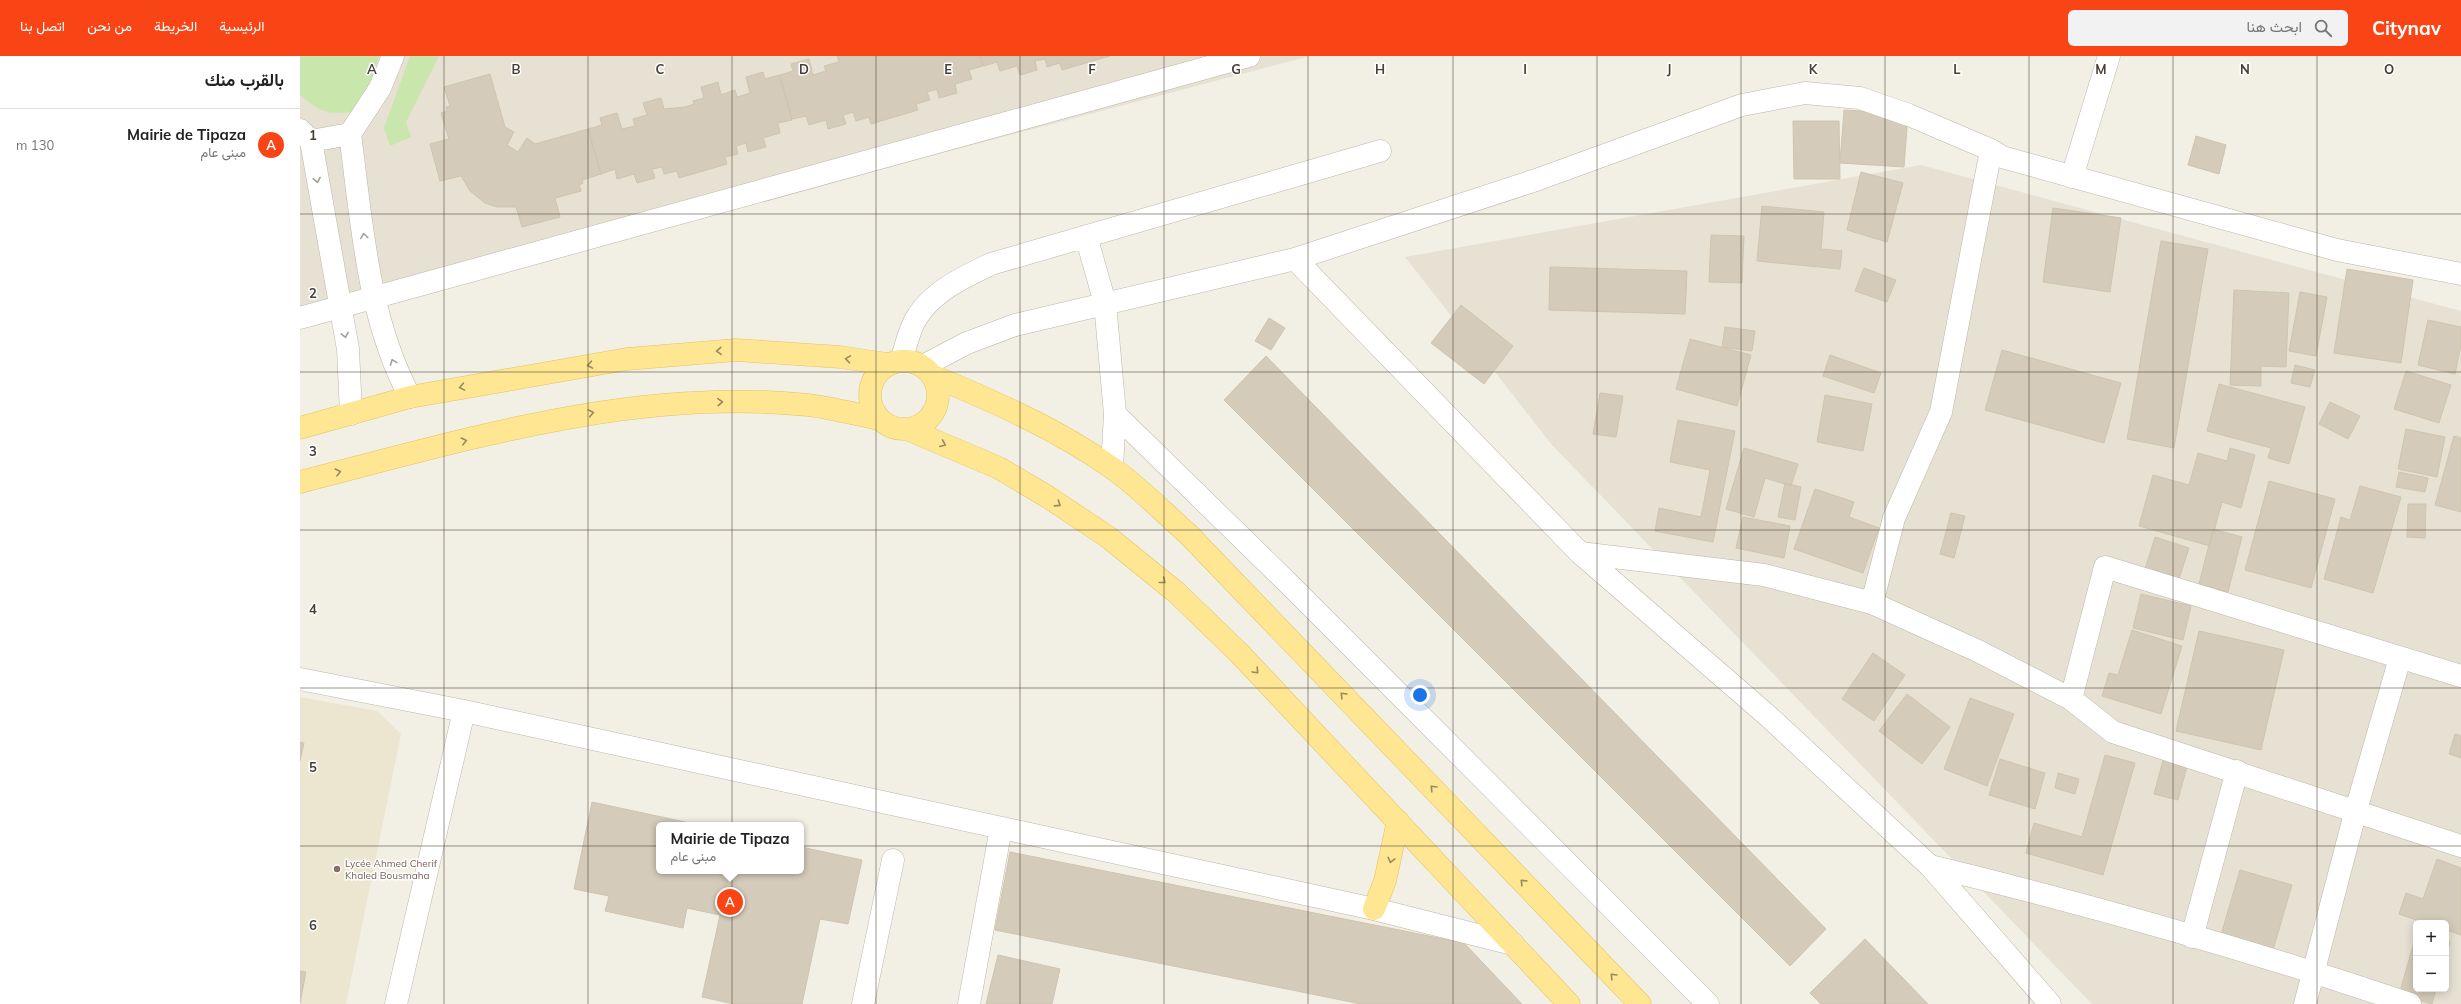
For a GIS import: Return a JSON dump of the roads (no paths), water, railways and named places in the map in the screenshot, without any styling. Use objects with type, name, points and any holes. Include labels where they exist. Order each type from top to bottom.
[{"type":"main road","points":[[300,428],[410,397],[619,360],[665,354],[736,350],[774,352],[894,362],[928,371],[999,404],[1043,427],[1112,468],[1188,534],[1640,1004]]},
{"type":"main road","points":[[894,362],[875,375],[870,389],[871,405],[879,419],[887,425],[907,429],[999,468],[1108,537],[1178,593],[1240,654],[1569,1004]]},
{"type":"main road","points":[[907,429],[922,424],[933,413],[938,399],[928,371]]},
{"type":"main road","points":[[300,482],[444,446],[596,412],[670,404],[731,402],[807,405],[879,419]]},
{"type":"main road","points":[[1374,909],[1385,882],[1398,821]]},
{"type":"street","points":[[393,56],[380,88],[350,134],[373,299],[392,360],[410,397]]},
{"type":"street","points":[[300,318],[1249,56]]},
{"type":"street","points":[[2072,177],[2109,56]]},
{"type":"street","points":[[928,371],[945,353],[990,333],[1015,325],[1295,259],[1536,180],[1742,105],[1805,93],[1860,98],[1909,115],[1991,150],[2002,157],[2336,250],[2461,274]]},
{"type":"street","points":[[350,134],[305,136],[340,308],[350,370],[351,414]]},
{"type":"street","points":[[1872,603],[1894,518],[1941,412],[1991,150]]},
{"type":"street","points":[[894,362],[916,317],[937,295],[961,278],[991,264],[1380,151]]},
{"type":"street","points":[[1086,236],[1105,303],[1115,414],[1112,468]]},
{"type":"street","points":[[1295,259],[1580,553],[1768,716],[1930,866],[2050,1004]]},
{"type":"street","points":[[1115,414],[1291,586],[1708,1004]]},
{"type":"street","points":[[1580,553],[1764,575],[1872,603],[1978,650],[2071,700],[2113,732],[2356,810],[2461,846]]},
{"type":"street","points":[[2071,700],[2105,567],[2461,676]]},
{"type":"street","points":[[2305,1004],[2315,973],[2356,810],[2400,658]]},
{"type":"street","points":[[300,679],[464,710],[1374,909],[1514,944]]},
{"type":"street","points":[[396,1004],[464,710]]},
{"type":"street","points":[[2192,937],[2237,772]]},
{"type":"street","points":[[969,1004],[1001,828]]},
{"type":"street","points":[[863,1004],[893,860]]},
{"type":"street","points":[[1930,866],[2014,887],[2192,937],[2315,973],[2410,1004]]},
{"type":"place","name":"Lycée Ahmed Cherif Khaled Bousmaha","points":[[337,869]]},
{"type":"place","name":"Mairie de Tipaza","points":[[730,902]]}]
